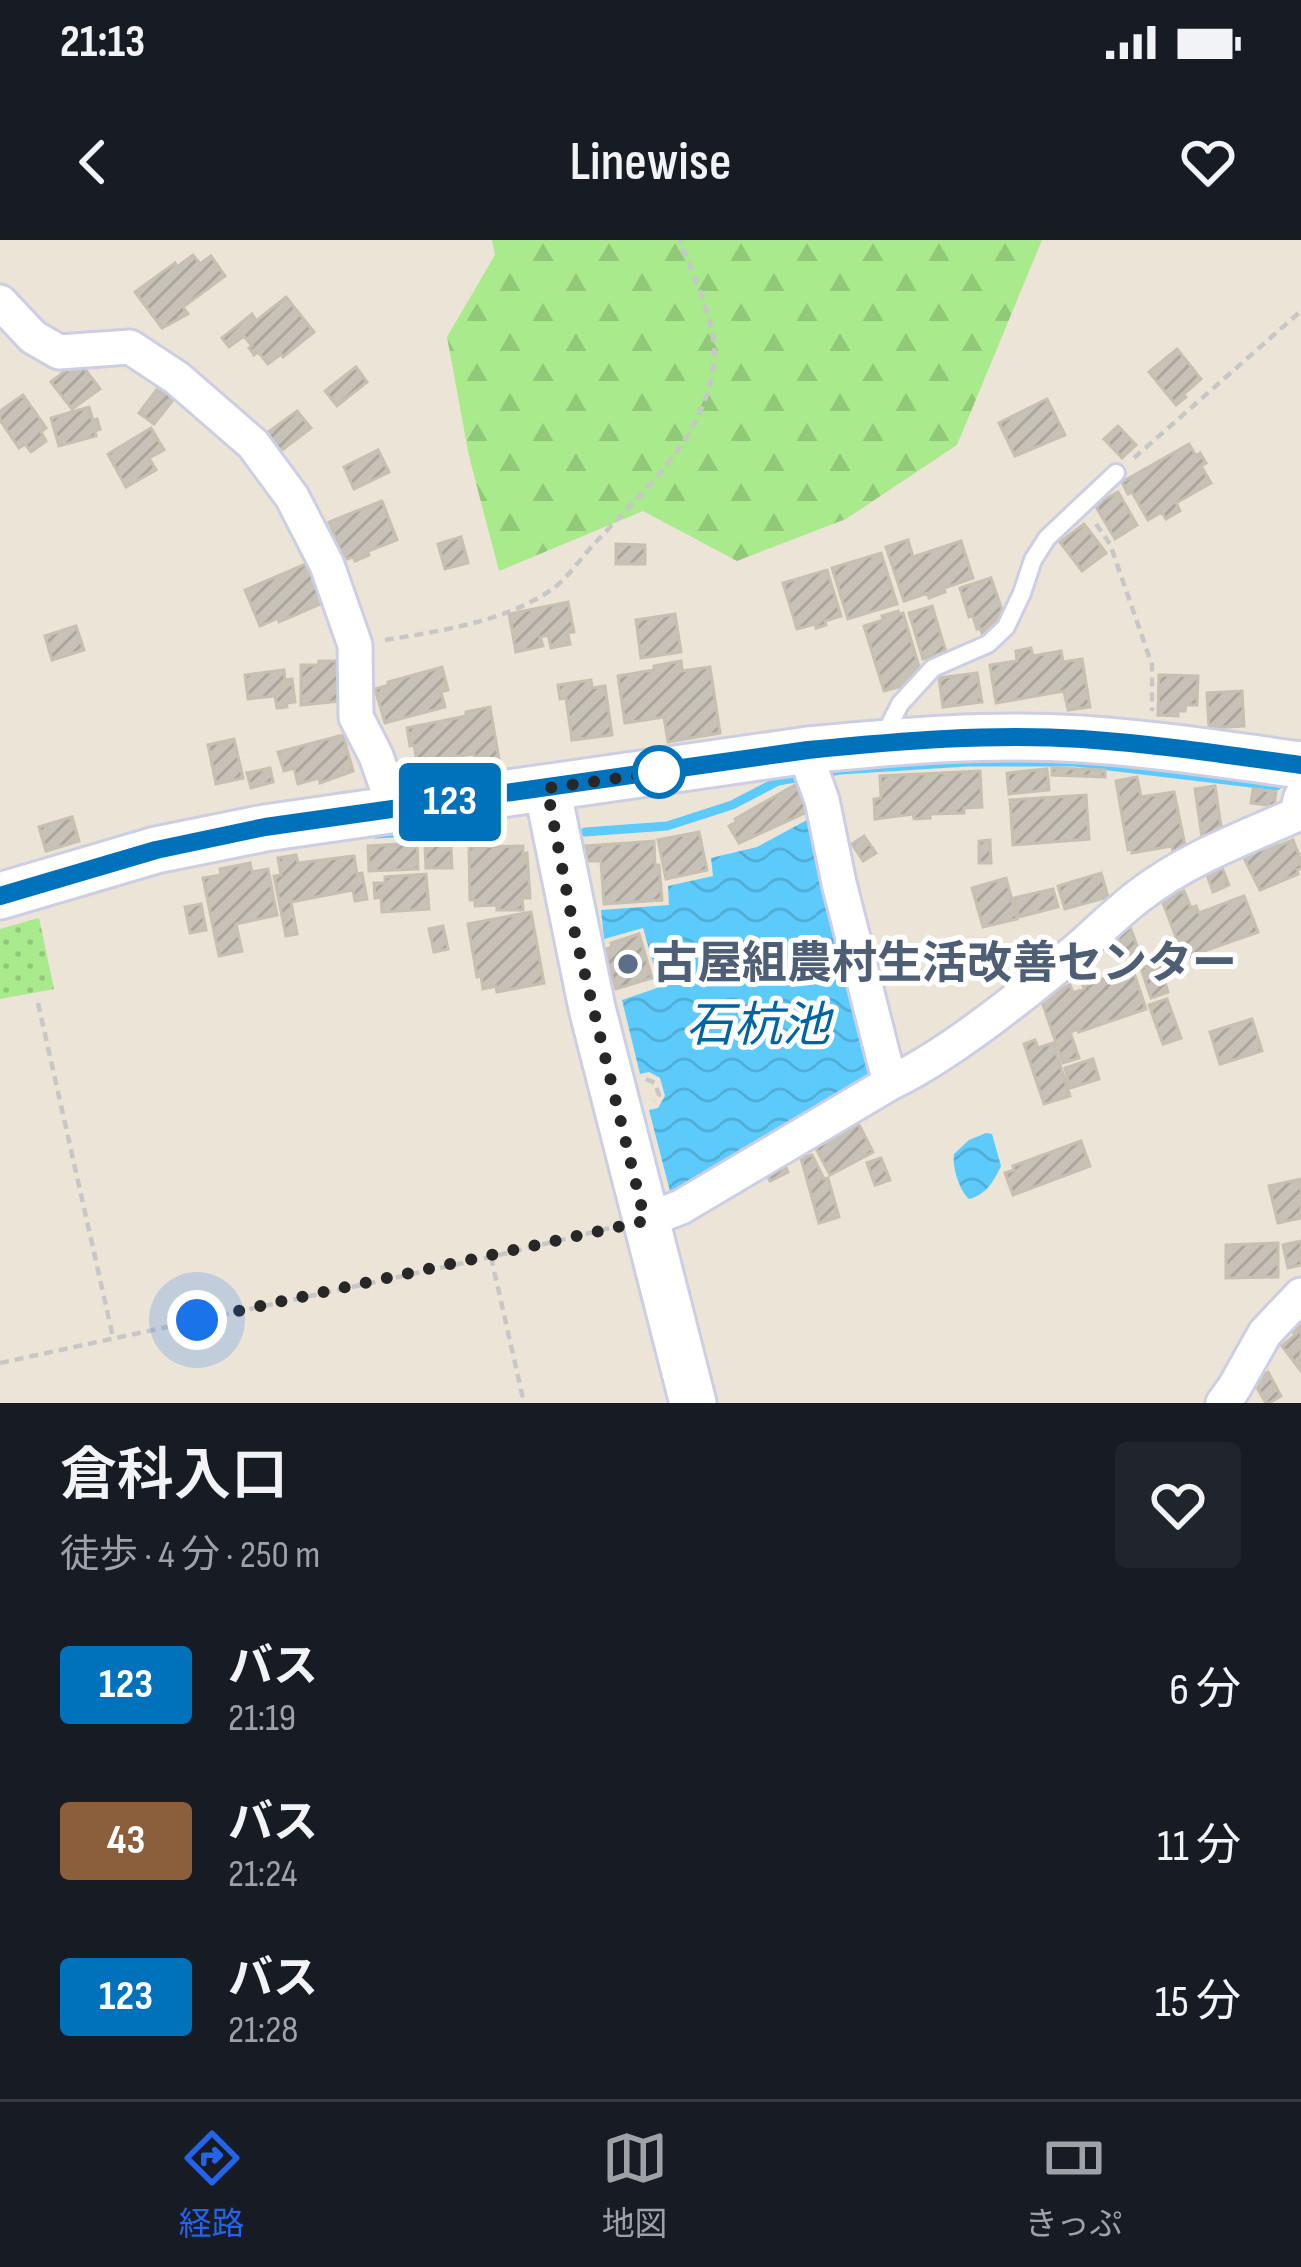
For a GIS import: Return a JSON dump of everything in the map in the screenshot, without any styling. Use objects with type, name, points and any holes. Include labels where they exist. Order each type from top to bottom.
[{"type":"main road","points":[[0,896],[156,850],[265,827],[547,788],[809,766],[894,741],[1081,739],[1301,765]]},
{"type":"main road","points":[[547,788],[573,925],[693,1403]]},
{"type":"street","points":[[0,302],[33,337],[58,352],[130,347],[177,378],[253,445],[292,497],[327,565],[356,645],[356,717],[376,756],[390,811]]},
{"type":"street","points":[[809,766],[823,800],[890,1083]]},
{"type":"street","points":[[645,1221],[681,1207],[911,1073],[1070,956],[1140,895],[1195,860],[1299,814]]},
{"type":"street","points":[[1222,1403],[1265,1333],[1301,1295]]},
{"type":"lane","points":[[894,741],[891,722],[900,704],[933,668],[988,644],[1006,627],[1047,538],[1116,473]]},
{"type":"path","points":[[356,645],[435,632],[505,613],[553,589],[676,455],[704,403],[715,361],[712,334],[679,240]]},
{"type":"path","points":[[1116,473],[1301,311]]},
{"type":"path","points":[[1083,504],[1110,544],[1152,665],[1150,746]]},
{"type":"path","points":[[38,1003],[113,1339]]},
{"type":"path","points":[[0,1363],[645,1221]]},
{"type":"path","points":[[491,1257],[524,1403]]},
{"type":"green space","points":[[492,240],[1042,240],[957,445],[846,519],[737,561],[643,511],[499,571],[469,456],[447,337],[495,255]]},
{"type":"green space","points":[[39,918],[54,989],[0,999],[0,929]]},
{"type":"water","name":"石杭池","points":[[818,814],[874,1074],[672,1199],[649,1110],[658,1108],[665,1096],[660,1078],[649,1072],[640,1074],[622,1000],[660,987],[643,928],[604,939],[601,910],[669,905],[668,886],[713,876],[711,858],[757,847]]},
{"type":"water","points":[[986,1133],[992,1134],[1001,1166],[985,1191],[969,1199],[957,1178],[954,1154]]},
{"type":"building","points":[[193,255],[200,264],[211,256],[225,276],[183,307],[188,314],[162,328],[135,292]]},
{"type":"building","points":[[286,297],[314,332],[283,357],[268,364],[258,352],[254,355],[244,336],[229,347],[222,338],[252,314],[256,321]]},
{"type":"building","points":[[1177,349],[1201,379],[1176,405],[1149,372]]},
{"type":"building","points":[[81,364],[100,389],[72,409],[51,382]]},
{"type":"building","points":[[356,367],[367,382],[337,406],[325,391]]},
{"type":"building","points":[[162,383],[177,395],[154,424],[139,413]]},
{"type":"building","points":[[23,395],[46,428],[41,432],[46,441],[31,452],[25,444],[19,448],[0,420],[0,411]]},
{"type":"building","points":[[1047,399],[1065,435],[1015,456],[999,423]]},
{"type":"building","points":[[89,407],[100,429],[96,436],[59,446],[51,418]]},
{"type":"building","points":[[297,411],[311,428],[281,451],[267,433]]},
{"type":"building","points":[[1118,426],[1136,445],[1122,458],[1104,439]]},
{"type":"building","points":[[151,428],[164,450],[149,458],[156,470],[126,487],[108,454]]},
{"type":"building","points":[[1189,444],[1206,463],[1201,466],[1211,483],[1176,503],[1180,511],[1166,519],[1162,512],[1148,520],[1122,482]]},
{"type":"building","points":[[378,450],[389,472],[354,489],[344,467]]},
{"type":"building","points":[[1118,492],[1137,525],[1115,539],[1095,505]]},
{"type":"building","points":[[382,501],[397,540],[355,561],[353,557],[344,560],[329,522]]},
{"type":"building","points":[[1084,524],[1106,553],[1082,571],[1060,542]]},
{"type":"building","points":[[461,537],[468,563],[445,569],[438,544]]},
{"type":"building","points":[[908,540],[913,557],[961,541],[973,578],[929,598],[928,593],[904,601],[886,547]]},
{"type":"building","points":[[616,544],[645,545],[645,564],[616,564]]},
{"type":"building","points":[[881,553],[897,604],[848,619],[832,568]]},
{"type":"building","points":[[308,563],[325,602],[260,626],[245,590]]},
{"type":"building","points":[[827,570],[841,616],[816,628],[815,624],[797,629],[783,583]]},
{"type":"building","points":[[991,578],[1003,613],[982,633],[973,616],[969,617],[960,588]]},
{"type":"building","points":[[568,602],[574,632],[568,633],[570,644],[551,648],[548,635],[540,637],[543,646],[516,652],[509,614]]},
{"type":"building","points":[[932,606],[946,652],[923,659],[909,613]]},
{"type":"building","points":[[903,613],[920,670],[914,671],[906,685],[884,691],[864,626]]},
{"type":"building","points":[[675,614],[681,652],[641,658],[636,620]]},
{"type":"building","points":[[76,626],[84,650],[52,660],[45,636]]},
{"type":"building","points":[[1031,648],[1033,656],[1061,651],[1063,662],[1082,659],[1090,707],[1068,710],[1064,691],[996,703],[990,665],[1017,661],[1016,651]]},
{"type":"building","points":[[319,661],[340,661],[341,701],[301,705],[301,665],[318,665]]},
{"type":"building","points":[[681,661],[682,671],[710,667],[720,733],[668,742],[664,717],[625,723],[618,676]]},
{"type":"building","points":[[442,667],[448,690],[441,692],[445,707],[385,723],[375,689]]},
{"type":"building","points":[[284,670],[285,680],[292,679],[295,702],[277,708],[275,696],[248,699],[245,675]]},
{"type":"building","points":[[977,673],[982,702],[943,707],[939,678]]},
{"type":"building","points":[[1159,675],[1198,676],[1197,705],[1186,705],[1178,716],[1158,715]]},
{"type":"building","points":[[591,680],[592,688],[605,686],[612,735],[572,740],[566,698],[560,699],[558,685]]},
{"type":"building","points":[[1242,691],[1244,726],[1209,728],[1207,693]]},
{"type":"building","points":[[490,707],[499,759],[476,764],[474,754],[417,761],[407,728]]},
{"type":"building","points":[[343,735],[353,771],[320,783],[319,778],[298,784],[294,768],[284,771],[278,752]]},
{"type":"building","points":[[234,739],[243,778],[216,784],[208,745]]},
{"type":"building","points":[[270,768],[273,782],[251,788],[247,773]]},
{"type":"building","points":[[1052,768],[1105,770],[1105,777],[1052,775]]},
{"type":"building","points":[[1047,769],[1049,790],[1009,794],[1007,773]]},
{"type":"building","points":[[980,771],[982,807],[930,814],[930,818],[914,819],[913,814],[875,819],[880,776]]},
{"type":"building","points":[[1137,777],[1141,797],[1174,792],[1186,850],[1173,853],[1172,846],[1128,850],[1116,781]]},
{"type":"building","points":[[795,785],[809,811],[739,843],[729,826],[735,819]]},
{"type":"building","points":[[1215,786],[1222,833],[1202,837],[1195,789]]},
{"type":"building","points":[[1253,789],[1276,792],[1274,806],[1251,803]]},
{"type":"building","points":[[1086,795],[1089,839],[1013,845],[1010,800]]},
{"type":"building","points":[[72,817],[79,841],[46,851],[39,827]]},
{"type":"building","points":[[699,832],[707,870],[666,879],[658,840]]},
{"type":"building","points":[[864,836],[876,853],[863,861],[852,844]]},
{"type":"building","points":[[1274,836],[1278,846],[1293,840],[1301,868],[1298,874],[1260,890],[1240,850]]},
{"type":"building","points":[[990,840],[991,863],[979,863],[979,841]]},
{"type":"building","points":[[654,841],[662,900],[604,904],[601,861],[587,861],[586,846]]},
{"type":"building","points":[[417,843],[418,869],[369,871],[368,846]]},
{"type":"building","points":[[451,843],[452,868],[426,868],[425,844]]},
{"type":"building","points":[[523,846],[530,898],[522,898],[523,910],[475,906],[475,900],[470,900],[469,847]]},
{"type":"building","points":[[296,855],[298,863],[354,856],[367,899],[355,901],[353,890],[291,902],[297,934],[286,936],[274,876],[281,875],[278,858]]},
{"type":"building","points":[[1219,860],[1229,885],[1213,892],[1204,866]]},
{"type":"building","points":[[250,863],[252,872],[268,869],[277,915],[236,924],[242,951],[219,956],[203,878]]},
{"type":"building","points":[[1101,873],[1108,897],[1065,909],[1058,886]]},
{"type":"building","points":[[426,874],[429,909],[382,912],[374,883],[385,883],[385,877]]},
{"type":"building","points":[[1006,878],[1017,919],[983,927],[972,888]]},
{"type":"building","points":[[1053,889],[1058,907],[1019,917],[1014,898]]},
{"type":"building","points":[[1184,891],[1191,908],[1196,906],[1199,913],[1244,896],[1258,932],[1184,958],[1162,900]]},
{"type":"building","points":[[201,904],[206,930],[190,933],[185,907]]},
{"type":"building","points":[[531,912],[544,983],[497,992],[496,986],[483,989],[468,924]]},
{"type":"building","points":[[1129,924],[1139,951],[1125,956],[1115,928]]},
{"type":"building","points":[[443,926],[448,949],[434,952],[429,929]]},
{"type":"building","name":"古屋組農村生活改善センター","points":[[639,934],[652,978],[616,989],[604,950]]},
{"type":"building","points":[[1159,963],[1168,992],[1151,998],[1141,968]]},
{"type":"building","points":[[1120,973],[1122,977],[1134,973],[1146,1009],[1070,1032],[1079,1058],[1063,1063],[1040,996],[1070,985],[1073,993]]},
{"type":"building","points":[[1167,999],[1181,1038],[1163,1044],[1149,1005]]},
{"type":"building","points":[[1252,1019],[1262,1051],[1220,1064],[1210,1032]]},
{"type":"building","points":[[1035,1040],[1038,1048],[1053,1043],[1070,1096],[1044,1104],[1024,1044]]},
{"type":"building","points":[[1093,1059],[1099,1079],[1070,1088],[1065,1068]]},
{"type":"building","points":[[855,1117],[873,1152],[830,1175],[811,1139]]},
{"type":"building","points":[[1081,1141],[1090,1166],[1013,1195],[1005,1173],[1014,1170],[1013,1166]]},
{"type":"building","points":[[812,1155],[824,1179],[828,1178],[839,1217],[819,1223],[801,1158]]},
{"type":"building","points":[[881,1158],[890,1180],[875,1185],[867,1163]]},
{"type":"building","points":[[782,1159],[788,1172],[770,1181],[764,1168]]},
{"type":"building","points":[[1301,1179],[1301,1218],[1278,1223],[1269,1186]]},
{"type":"building","points":[[1301,1241],[1301,1265],[1288,1268],[1283,1245]]},
{"type":"building","points":[[1278,1243],[1278,1277],[1226,1278],[1226,1245]]},
{"type":"building","points":[[1301,1325],[1301,1371],[1282,1346]]},
{"type":"building","points":[[1268,1372],[1281,1396],[1266,1403],[1253,1381]]},
{"type":"waterway","points":[[585,832],[667,826],[732,805],[778,781],[840,770],[967,762],[1075,762],[1277,786]]},
{"type":"waterway","points":[[375,834],[454,830]]},
{"type":"bus line","name":"123","points":[[0,896],[156,850],[265,827],[894,741],[1081,739],[1301,765]]},
{"type":"place","name":"古屋組農村生活改善センター","points":[[628,964]]},
{"type":"route","points":[[197,1320],[645,1221],[573,925],[547,788],[675,770],[659,772]]}]
